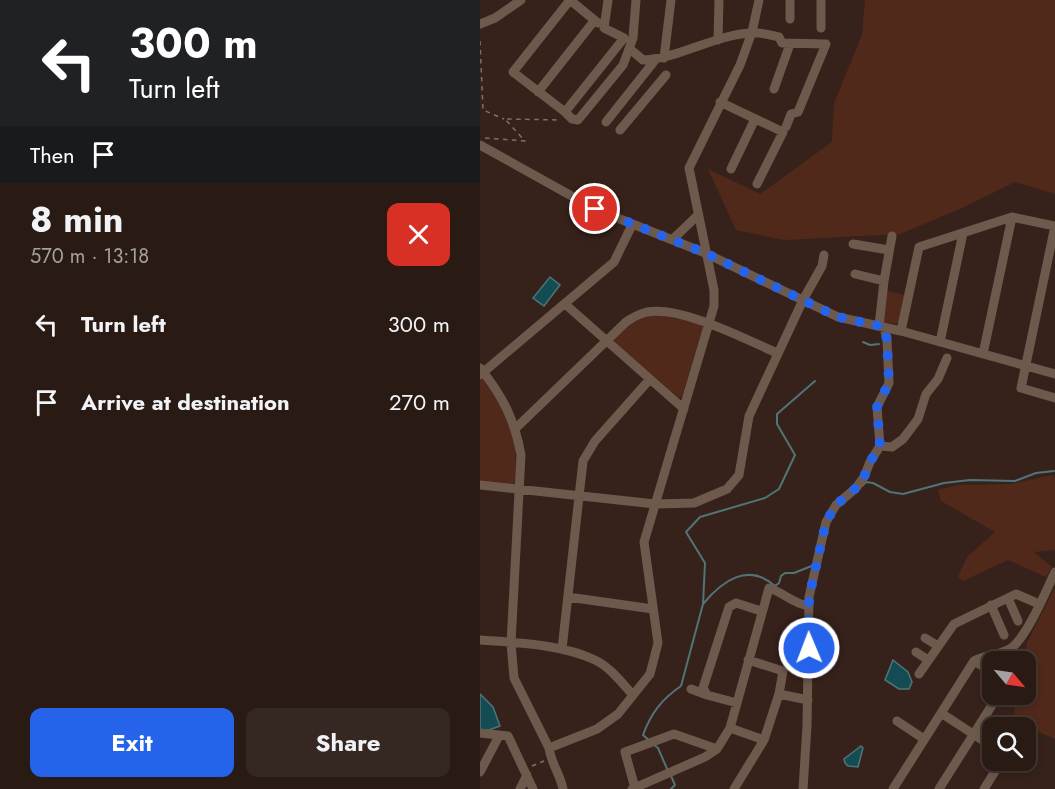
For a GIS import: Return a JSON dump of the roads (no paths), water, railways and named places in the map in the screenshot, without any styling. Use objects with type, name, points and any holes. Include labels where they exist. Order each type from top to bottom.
[{"type":"street","points":[[480,24],[495,18],[521,0]]},
{"type":"street","points":[[629,38],[604,28],[570,0],[513,72],[572,119],[578,120],[623,65],[630,49],[629,38],[636,0]]},
{"type":"street","points":[[604,28],[608,0]]},
{"type":"street","points":[[606,122],[660,58],[671,0]]},
{"type":"street","points":[[718,40],[719,0]]},
{"type":"street","points":[[549,753],[597,729],[618,714],[650,675],[658,643],[644,542],[714,306],[714,290],[689,168],[740,65],[752,32],[759,0]]},
{"type":"street","points":[[790,0],[790,20]]},
{"type":"street","points":[[820,0],[821,28]]},
{"type":"street","points":[[538,92],[594,21]]},
{"type":"street","points":[[630,49],[643,60],[660,58],[752,32],[779,37],[782,43],[826,45],[798,112],[791,114],[786,126]]},
{"type":"street","points":[[565,112],[629,38]]},
{"type":"street","points":[[774,89],[790,44]]},
{"type":"street","points":[[644,75],[657,85]]},
{"type":"street","points":[[620,130],[666,75]]},
{"type":"street","points":[[720,102],[783,132],[757,184]]},
{"type":"street","points":[[618,106],[632,116]]},
{"type":"street","points":[[731,169],[755,119]]},
{"type":"street","points":[[480,145],[568,195],[632,225],[705,253],[838,317],[882,326],[1055,374]]},
{"type":"street","points":[[672,240],[698,215]]},
{"type":"street","points":[[983,354],[1012,217]]},
{"type":"street","points":[[901,331],[919,247],[1012,217],[1055,226],[1021,388],[1055,398]]},
{"type":"street","points":[[563,789],[561,780],[514,678],[511,643],[521,455],[516,428],[507,408],[481,372],[614,262],[632,225]]},
{"type":"street","points":[[940,342],[963,233]]},
{"type":"street","points":[[803,789],[808,700],[809,597],[826,522],[836,505],[856,488],[864,477],[880,446],[877,407],[889,383],[887,340],[882,326],[884,281],[892,237]]},
{"type":"street","points":[[853,243],[889,250]]},
{"type":"street","points":[[480,485],[655,504],[694,503],[727,489],[739,475],[749,416],[777,353],[822,266],[824,255]]},
{"type":"street","points":[[855,274],[884,281]]},
{"type":"street","points":[[565,304],[684,408]]},
{"type":"street","points":[[516,428],[636,315],[664,312],[709,322],[777,353]]},
{"type":"street","points":[[880,446],[892,447],[910,430],[918,419],[926,394],[938,379],[947,358]]},
{"type":"street","points":[[562,649],[583,461],[595,441],[650,379]]},
{"type":"street","points":[[893,789],[974,661],[1013,647],[1020,640],[1055,572]]},
{"type":"street","points":[[717,749],[674,734],[625,752],[634,788],[705,757],[717,749],[730,728],[769,588],[794,602],[809,606]]},
{"type":"street","points":[[919,674],[954,624],[1016,594],[1039,604]]},
{"type":"street","points":[[568,597],[653,609]]},
{"type":"street","points":[[1008,598],[1018,621]]},
{"type":"street","points":[[706,695],[703,688],[729,607],[736,603],[761,611]]},
{"type":"street","points":[[991,605],[1004,635]]},
{"type":"street","points":[[925,638],[938,646]]},
{"type":"street","points":[[480,640],[562,649],[597,660],[633,695]]},
{"type":"street","points":[[915,652],[928,660]]},
{"type":"street","points":[[734,789],[764,740],[779,694],[783,671],[748,660]]},
{"type":"street","points":[[974,661],[982,666]]},
{"type":"street","points":[[691,689],[737,704]]},
{"type":"street","points":[[779,694],[808,700]]},
{"type":"street","points":[[939,789],[992,705]]},
{"type":"street","points":[[941,713],[982,740]]},
{"type":"street","points":[[897,722],[924,739]]},
{"type":"street","points":[[730,728],[764,740]]},
{"type":"street","points":[[480,733],[508,736],[533,789]]},
{"type":"street","points":[[480,772],[499,735]]},
{"type":"street","points":[[984,789],[995,771]]},
{"type":"street","points":[[520,789],[526,772]]},
{"type":"water","points":[[550,277],[560,285],[544,306],[533,298]]},
{"type":"water","points":[[893,660],[908,672],[912,682],[909,689],[899,689],[885,680]]},
{"type":"water","points":[[480,694],[493,707],[500,726],[480,730]]},
{"type":"water","points":[[861,746],[863,748],[858,767],[848,766],[844,759]]},
{"type":"waterway","points":[[863,342],[870,345],[879,344]]},
{"type":"waterway","points":[[650,741],[643,735],[650,720],[663,701],[681,686],[703,604],[705,563],[686,532],[700,517],[765,498],[779,489],[795,455],[777,424],[777,414],[815,381]]},
{"type":"waterway","points":[[862,486],[866,482],[873,483],[890,492],[903,494],[944,483],[970,480],[1015,481],[1036,473],[1054,471]]},
{"type":"waterway","points":[[703,604],[718,588],[736,577],[755,575],[775,586],[785,573],[794,573],[814,565]]},
{"type":"waterway","points":[[654,745],[658,748],[668,771]]},
{"type":"waterway","points":[[671,776],[675,785],[671,789]]}]
